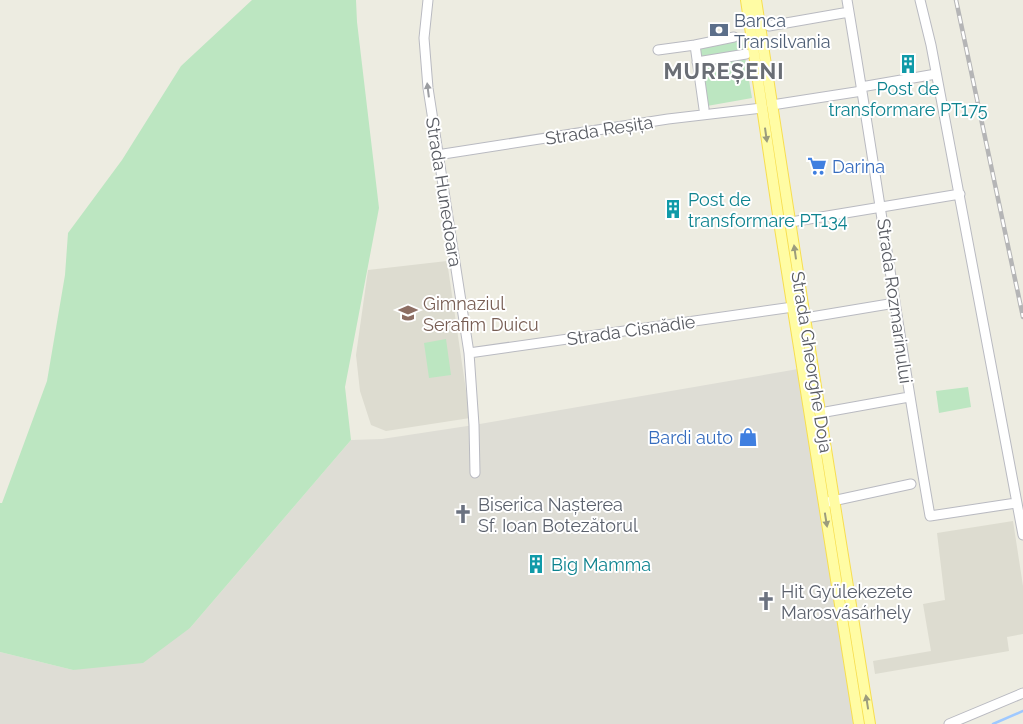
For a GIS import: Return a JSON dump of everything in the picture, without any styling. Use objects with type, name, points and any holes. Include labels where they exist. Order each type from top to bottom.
[{"type":"main road","name":"Strada Gheorghe Doja","points":[[746,0],[791,222],[870,724]]},
{"type":"main road","name":"Strada Gheorghe Doja","points":[[756,0],[767,106],[793,307],[859,724]]},
{"type":"street","name":"Strada Hunedoara","points":[[428,0],[424,38],[428,88],[469,353],[475,473]]},
{"type":"street","name":"Strada Rozmarinului","points":[[847,0],[881,207],[909,396],[930,516],[1016,503]]},
{"type":"street","points":[[920,0],[932,45],[1023,535]]},
{"type":"street","points":[[769,26],[849,12]]},
{"type":"street","points":[[658,50],[734,38]]},
{"type":"street","points":[[695,45],[704,109]]},
{"type":"street","points":[[697,62],[746,54]]},
{"type":"street","name":"Strada Reșița","points":[[437,155],[668,119],[767,106],[936,74]]},
{"type":"street","points":[[791,222],[960,194]]},
{"type":"street","points":[[805,318],[895,303]]},
{"type":"street","name":"Strada Cisnădie","points":[[469,353],[793,307]]},
{"type":"street","points":[[820,413],[909,396]]},
{"type":"street","points":[[823,502],[911,484]]},
{"type":"street","points":[[949,724],[1023,693]]},
{"type":"shaded area","name":"Gimnaziul Serafim Duicu","points":[[447,261],[470,418],[386,431],[371,425],[360,391],[356,355],[368,270]]},
{"type":"shaded area","points":[[798,369],[855,724],[0,724],[0,652],[73,670],[190,628],[351,440],[382,439],[474,425]]},
{"type":"shaded area","points":[[1013,521],[1023,586],[1023,634],[1007,637],[1009,651],[875,674],[873,661],[931,651],[923,604],[945,600],[937,533]]},
{"type":"green space","points":[[252,0],[356,0],[379,208],[345,387],[351,440],[190,628],[143,663],[73,670],[0,652],[0,503],[2,503],[47,381],[65,275],[68,233],[122,160],[181,66]]},
{"type":"green space","points":[[742,39],[752,98],[707,106],[697,47]]},
{"type":"green space","points":[[446,339],[451,375],[429,378],[424,343]]},
{"type":"green space","points":[[968,387],[971,407],[939,413],[936,391]]},
{"type":"waterway","points":[[993,724],[1023,711]]},
{"type":"railway","points":[[956,0],[1023,317]]},
{"type":"place","name":"Banca Transilvania","points":[[719,30]]},
{"type":"place","name":"Post de transformare PT175","points":[[908,64]]},
{"type":"place","name":"Darina","points":[[817,166]]},
{"type":"place","name":"Post de transformare PT134","points":[[673,209]]},
{"type":"place","name":"Gimnaziul Serafim Duicu","points":[[408,313]]},
{"type":"place","name":"Bardi auto","points":[[748,437]]},
{"type":"place","name":"Biserica Nașterea Sf. Ioan Botezătorul","points":[[463,514]]},
{"type":"place","name":"Big Mamma","points":[[536,564]]},
{"type":"place","name":"Hit Gyülekezete Marosvásárhely","points":[[766,601]]},
{"type":"district","name":"MUREȘENI","points":[[724,71]]}]
